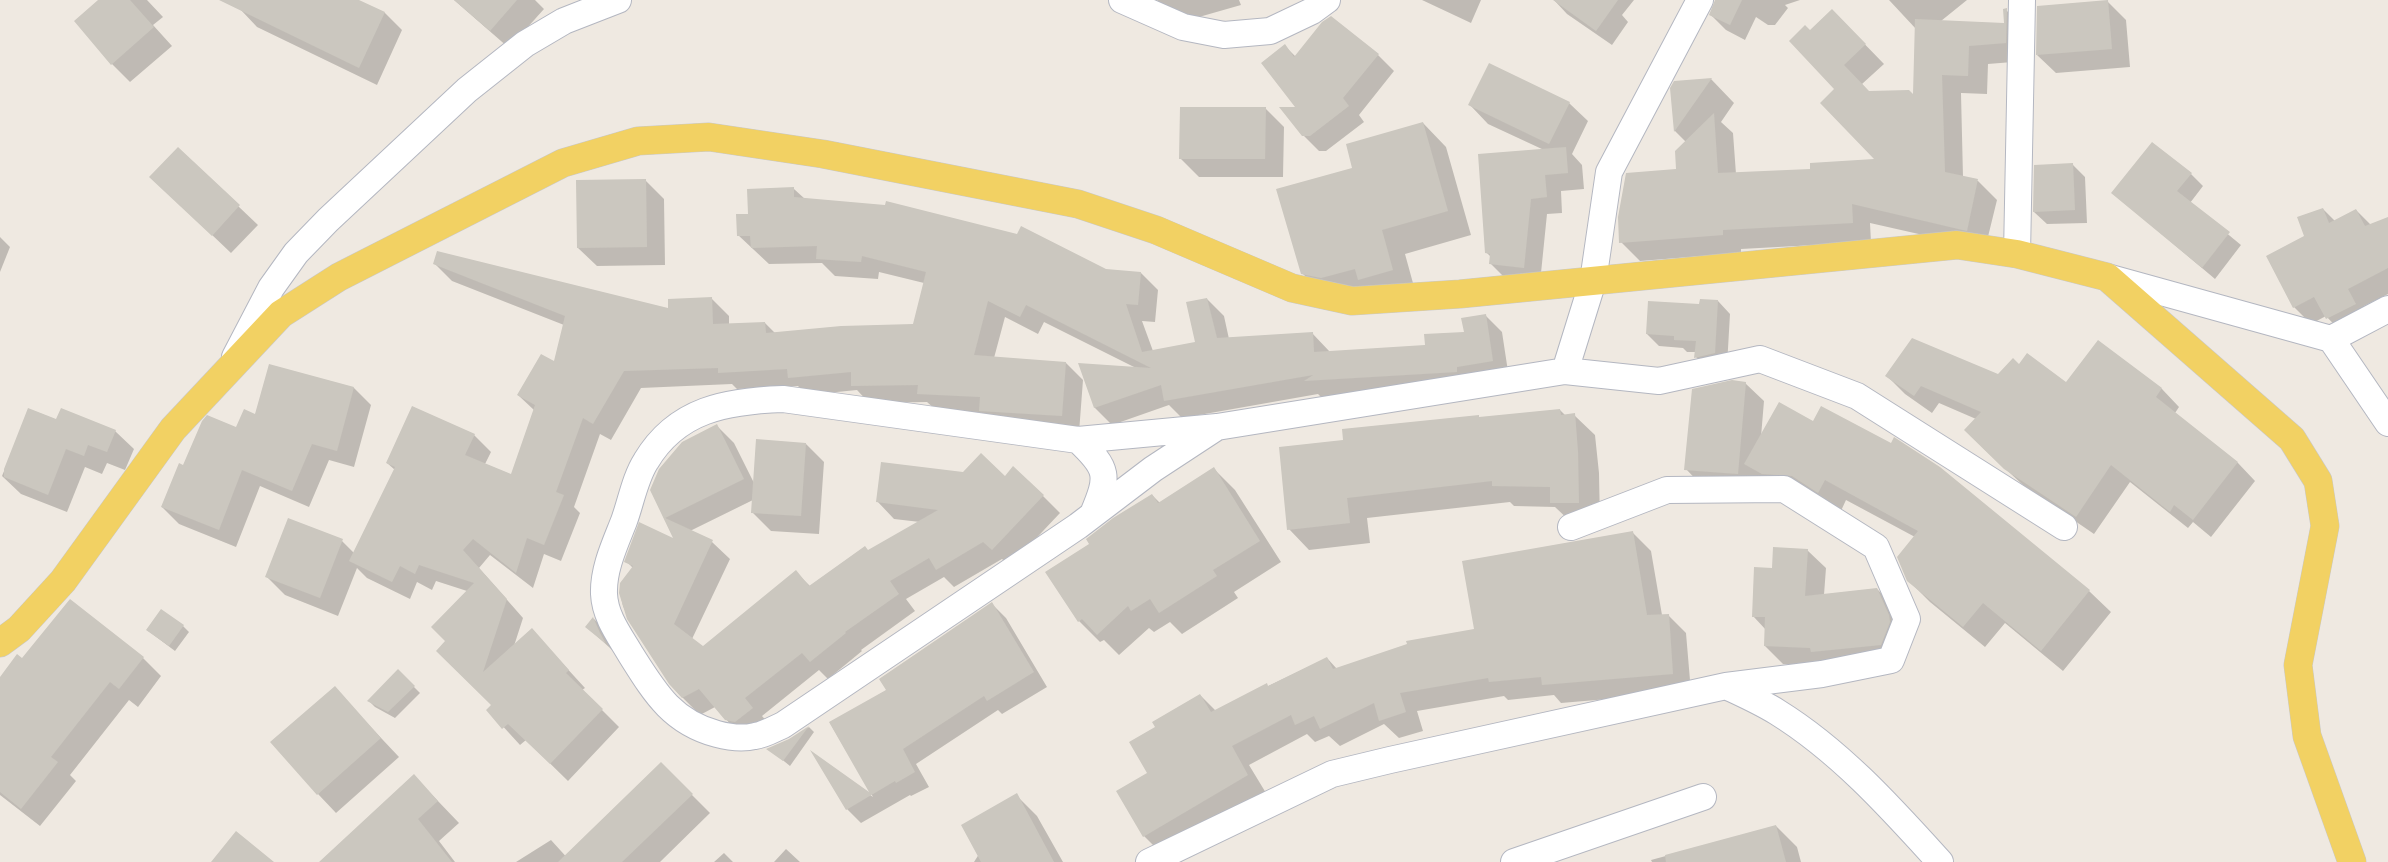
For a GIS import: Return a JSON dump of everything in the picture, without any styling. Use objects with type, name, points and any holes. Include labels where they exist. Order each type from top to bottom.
[{"type":"main road","points":[[0,643],[19,629],[63,581],[174,429],[280,314],[339,277],[563,163],[638,141],[718,138],[823,154],[1078,204],[1156,230],[1292,288],[1352,300],[1460,294],[1958,245],[2017,254],[2107,277],[2292,439],[2318,481],[2325,526],[2298,665],[2307,736],[2352,862]]},
{"type":"street","points":[[230,367],[271,288],[296,253],[328,220],[467,90],[525,44],[564,21],[618,0]]},
{"type":"street","points":[[1122,0],[1183,27],[1224,35],[1270,31],[1312,11],[1327,0]]},
{"type":"street","points":[[1565,370],[1593,281],[1609,172],[1700,0]]},
{"type":"street","points":[[2017,254],[2022,0]]},
{"type":"street","points":[[2107,277],[2331,339],[2388,422]]},
{"type":"street","points":[[2331,339],[2388,309]]},
{"type":"street","points":[[1217,427],[1153,469],[1093,514],[783,725],[754,736],[728,737],[698,729],[675,714],[653,690],[610,621],[604,594],[606,571],[645,462],[662,438],[682,422],[712,408],[744,400],[783,399],[1078,440],[1217,427],[1565,370],[1659,381],[1760,360],[1857,396],[2064,527]]},
{"type":"street","points":[[1078,440],[1096,458],[1102,469],[1104,486],[1093,514]]},
{"type":"street","points":[[1149,862],[1332,774],[1726,686],[1822,674],[1891,660],[1907,619],[1876,547],[1784,489],[1668,490],[1571,527]]},
{"type":"street","points":[[1726,686],[1777,711],[1823,745],[1884,800],[1940,862]]},
{"type":"street","points":[[1514,862],[1703,797]]},
{"type":"building","points":[[98,0],[130,0],[154,27],[111,65],[74,21]]},
{"type":"building","points":[[219,0],[359,0],[385,12],[359,68]]},
{"type":"building","points":[[454,0],[517,0],[490,31]]},
{"type":"building","points":[[1553,0],[1618,0],[1596,31]]},
{"type":"building","points":[[1715,0],[1742,0],[1730,25],[1709,15]]},
{"type":"building","points":[[2108,0],[2112,49],[2036,55],[2037,6]]},
{"type":"building","points":[[2007,8],[2006,43],[1969,46],[1968,76],[1942,75],[1945,172],[1978,179],[1967,231],[1852,204],[1853,223],[1723,230],[1723,235],[1619,243],[1618,217],[1626,173],[1676,169],[1675,151],[1714,113],[1718,173],[1810,169],[1810,163],[1874,159],[1820,103],[1834,89],[1789,41],[1805,25],[1810,30],[1832,9],[1866,44],[1844,65],[1869,91],[1909,90],[1913,94],[1915,19],[2004,23],[2003,9]]},
{"type":"building","points":[[1331,16],[1379,54],[1343,98],[1349,106],[1310,136],[1302,136],[1279,107],[1295,107],[1261,63],[1285,44],[1294,57],[1322,22]]},
{"type":"building","points":[[1489,63],[1570,102],[1549,144],[1468,105]]},
{"type":"building","points":[[1712,78],[1674,132],[1670,88],[1674,81]]},
{"type":"building","points":[[1180,107],[1266,107],[1265,159],[1179,159]]},
{"type":"building","points":[[1423,122],[1448,211],[1382,230],[1393,270],[1358,280],[1355,269],[1321,278],[1301,274],[1276,189],[1352,168],[1346,144]]},
{"type":"building","points":[[2152,142],[2192,173],[2177,191],[2230,232],[2202,268],[2111,193]]},
{"type":"building","points":[[178,147],[240,205],[212,236],[149,177]]},
{"type":"building","points":[[1566,147],[1568,173],[1545,175],[1547,197],[1531,199],[1524,268],[1489,264],[1490,254],[1485,253],[1478,154]]},
{"type":"building","points":[[2073,163],[2075,210],[2033,212],[2034,165]]},
{"type":"building","points":[[646,179],[647,247],[577,248],[576,180]]},
{"type":"building","points":[[794,187],[794,197],[885,205],[886,201],[1017,234],[1021,226],[1106,269],[1141,272],[1138,305],[1126,304],[1142,352],[1195,342],[1186,302],[1207,298],[1217,338],[1313,332],[1314,352],[1425,345],[1424,334],[1464,332],[1461,318],[1486,314],[1493,361],[1457,367],[1457,372],[1304,381],[1313,375],[1164,401],[1161,385],[1094,408],[1078,363],[1151,368],[1026,305],[1020,317],[988,301],[974,355],[1066,362],[1062,416],[979,411],[980,397],[917,394],[918,385],[851,386],[851,372],[788,378],[787,369],[718,373],[718,368],[624,371],[593,424],[583,418],[556,492],[564,495],[544,545],[527,538],[516,573],[473,539],[463,550],[507,599],[483,672],[532,628],[569,670],[566,673],[603,709],[550,764],[508,724],[502,729],[486,710],[491,705],[436,651],[445,641],[431,627],[474,583],[419,565],[415,574],[400,566],[392,582],[349,561],[395,467],[386,463],[412,406],[475,434],[465,455],[511,474],[535,405],[517,395],[541,354],[554,361],[565,316],[433,264],[437,251],[668,308],[668,299],[712,297],[713,324],[765,322],[766,333],[841,326],[913,324],[926,272],[862,256],[861,262],[816,259],[817,246],[751,248],[750,236],[737,236],[736,214],[748,214],[747,189]]},
{"type":"building","points":[[2323,208],[2329,223],[2356,209],[2365,226],[2388,217],[2388,268],[2348,289],[2356,304],[2326,319],[2314,297],[2293,308],[2266,256],[2304,236],[2297,217]]},
{"type":"building","points":[[1700,299],[1718,300],[1715,353],[1694,358],[1696,341],[1674,340],[1674,336],[1646,334],[1648,301],[1699,304]]},
{"type":"building","points":[[1912,338],[1998,374],[2013,358],[2019,364],[2027,353],[2066,382],[2098,340],[2162,388],[2156,397],[2238,462],[2193,520],[2174,505],[2170,512],[2111,465],[2076,517],[2004,469],[1964,430],[1981,412],[1921,386],[1914,396],[1885,376]]},
{"type":"building","points":[[269,364],[354,387],[337,451],[312,444],[292,491],[242,470],[219,530],[161,507],[179,463],[183,465],[202,421],[207,415],[236,427],[244,409],[255,414]]},
{"type":"building","points":[[1732,380],[1746,382],[1738,474],[1684,470],[1692,389]]},
{"type":"building","points":[[1779,402],[1813,421],[1821,406],[1891,443],[1894,437],[1940,467],[2090,590],[2041,651],[1983,603],[1963,627],[1907,581],[1897,557],[1918,531],[1825,480],[1818,493],[1792,476],[1762,474],[1744,464]]},
{"type":"building","points":[[28,408],[56,419],[61,408],[116,430],[107,452],[88,445],[84,456],[66,449],[48,495],[4,477],[4,469]]},
{"type":"building","points":[[1560,409],[1561,415],[1575,413],[1579,503],[1550,503],[1550,487],[1492,486],[1492,481],[1347,498],[1350,523],[1287,530],[1279,447],[1343,440],[1342,429]]},
{"type":"building","points":[[717,424],[744,479],[665,518],[713,540],[674,624],[703,646],[796,570],[809,586],[865,546],[868,550],[938,510],[876,502],[881,462],[963,472],[981,453],[1005,476],[1013,466],[1044,495],[992,550],[983,542],[936,570],[929,558],[890,581],[899,594],[845,632],[810,662],[802,653],[745,698],[753,708],[735,722],[725,720],[699,689],[682,698],[669,684],[627,619],[619,593],[620,583],[633,566],[624,562],[639,522],[673,538],[650,490],[659,469],[682,442]]},
{"type":"building","points":[[756,439],[806,443],[801,516],[751,513]]},
{"type":"building","points":[[1214,467],[1260,541],[1213,570],[1217,576],[1159,613],[1150,599],[1131,611],[1128,606],[1097,635],[1082,619],[1078,622],[1045,572],[1089,544],[1086,539],[1113,518],[1152,494],[1158,503]]},
{"type":"building","points":[[288,518],[343,539],[320,598],[265,577]]},
{"type":"building","points":[[1633,531],[1647,615],[1669,614],[1673,674],[1542,685],[1541,677],[1489,682],[1488,678],[1400,693],[1406,712],[1379,721],[1374,703],[1320,729],[1314,716],[1295,725],[1291,715],[1232,746],[1248,775],[1143,837],[1116,791],[1147,773],[1129,742],[1155,727],[1152,722],[1200,694],[1211,712],[1267,683],[1268,686],[1327,657],[1333,669],[1407,644],[1406,641],[1474,629],[1462,561]]},
{"type":"building","points":[[1773,547],[1808,549],[1805,596],[1877,588],[1889,615],[1890,622],[1881,645],[1811,652],[1810,648],[1764,646],[1765,617],[1752,617],[1754,567],[1772,568]]},
{"type":"building","points":[[70,599],[144,657],[119,689],[110,682],[51,757],[58,762],[21,809],[0,792],[0,677],[17,654],[22,658]]},
{"type":"building","points":[[992,602],[1034,672],[987,701],[984,696],[903,749],[915,772],[896,783],[895,781],[846,810],[810,750],[869,792],[829,722],[886,690],[879,679]]},
{"type":"building","points":[[161,609],[184,625],[169,646],[146,630]]},
{"type":"building","points":[[593,617],[600,633],[606,644],[585,627]]},
{"type":"building","points":[[398,669],[415,686],[388,712],[367,701]]},
{"type":"building","points":[[335,686],[381,738],[317,795],[270,742]]},
{"type":"building","points":[[809,726],[783,761],[766,749],[789,739]]},
{"type":"building","points":[[661,762],[693,794],[622,862],[558,862]]},
{"type":"building","points":[[414,774],[438,801],[418,819],[452,862],[319,862]]},
{"type":"building","points":[[1017,793],[1054,862],[981,862],[961,825]]},
{"type":"building","points":[[1776,825],[1786,862],[1666,862],[1665,855]]},
{"type":"building","points":[[236,831],[274,862],[211,862]]}]
